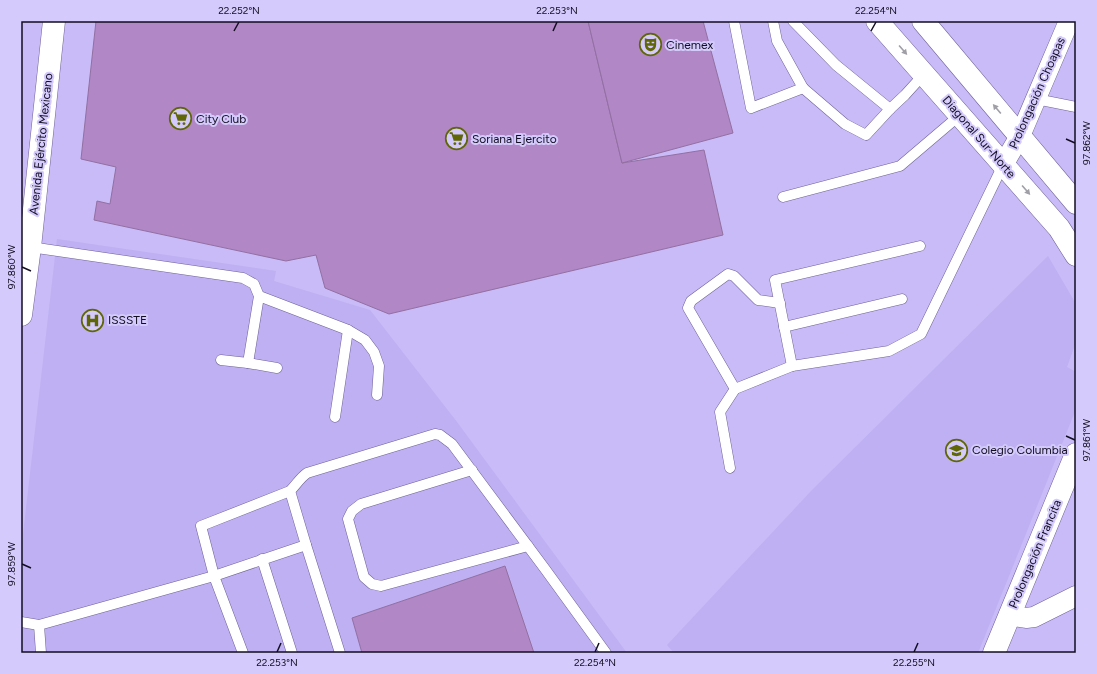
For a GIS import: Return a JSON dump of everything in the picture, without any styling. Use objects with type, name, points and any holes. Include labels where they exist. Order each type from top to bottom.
[{"type":"street","name":"Avenida Ejército Mexicano","points":[[21,315],[25,245],[54,21]]},
{"type":"street","name":"Diagonal Sur-Norte","points":[[877,21],[1059,228],[1076,255]]},
{"type":"street","points":[[923,21],[1076,203]]},
{"type":"street","name":"Prolongación Choapas","points":[[1003,165],[1020,136],[1069,21]]},
{"type":"street","name":"Prolongación Francita","points":[[994,653],[1076,454]]},
{"type":"street","points":[[1009,616],[1026,618],[1034,617],[1076,596]]},
{"type":"lane","points":[[734,21],[751,108],[803,88]]},
{"type":"lane","points":[[773,21],[777,40],[803,88],[845,124],[866,135],[924,74]]},
{"type":"lane","points":[[793,21],[836,65],[890,109]]},
{"type":"lane","points":[[1036,99],[1076,107]]},
{"type":"lane","points":[[783,198],[900,166],[960,115]]},
{"type":"lane","points":[[730,468],[720,412],[736,389],[792,366],[889,351],[921,334],[1003,165]]},
{"type":"lane","points":[[25,245],[243,278],[254,284],[259,296],[248,363]]},
{"type":"lane","points":[[792,366],[775,280],[920,246]]},
{"type":"lane","points":[[736,389],[688,308],[691,301],[728,274],[734,276],[758,300],[780,303]]},
{"type":"lane","points":[[259,296],[348,330],[366,340],[374,352],[379,366],[377,395]]},
{"type":"lane","points":[[784,328],[902,299]]},
{"type":"lane","points":[[335,417],[348,330]]},
{"type":"lane","points":[[221,360],[277,368]]},
{"type":"lane","points":[[243,653],[214,576],[201,526],[290,491],[296,486],[300,478],[307,473],[435,434],[440,435],[452,444],[606,653]]},
{"type":"lane","points":[[472,470],[361,504],[352,511],[348,519],[364,577],[372,584],[381,586],[528,546]]},
{"type":"lane","points":[[290,491],[340,653]]},
{"type":"lane","points":[[21,622],[39,625],[214,576],[306,545]]},
{"type":"lane","points":[[262,560],[292,653]]},
{"type":"lane","points":[[39,625],[41,653]]},
{"type":"shaded area","points":[[57,239],[276,271],[274,281],[370,310],[457,422],[627,653],[21,653],[21,552]]},
{"type":"shaded area","name":"Colegio Columbia","points":[[1048,256],[1076,304],[1076,342],[1067,367],[1076,372],[1076,409],[978,653],[674,653],[667,645],[812,490]]},
{"type":"building","points":[[96,21],[588,21],[622,163],[704,150],[723,235],[389,314],[325,288],[316,255],[286,261],[94,220],[97,201],[110,204],[116,167],[81,159]]},
{"type":"building","points":[[588,21],[703,21],[733,133],[622,163]]},
{"type":"building","points":[[505,566],[534,653],[362,653],[352,618]]},
{"type":"place","name":"Cinemex","points":[[650,45]]},
{"type":"place","name":"City Club","points":[[180,119]]},
{"type":"place","name":"Soriana Ejercito","points":[[457,139]]},
{"type":"place","name":"ISSSTE","points":[[93,320]]},
{"type":"place","name":"Colegio Columbia","points":[[956,450]]}]
